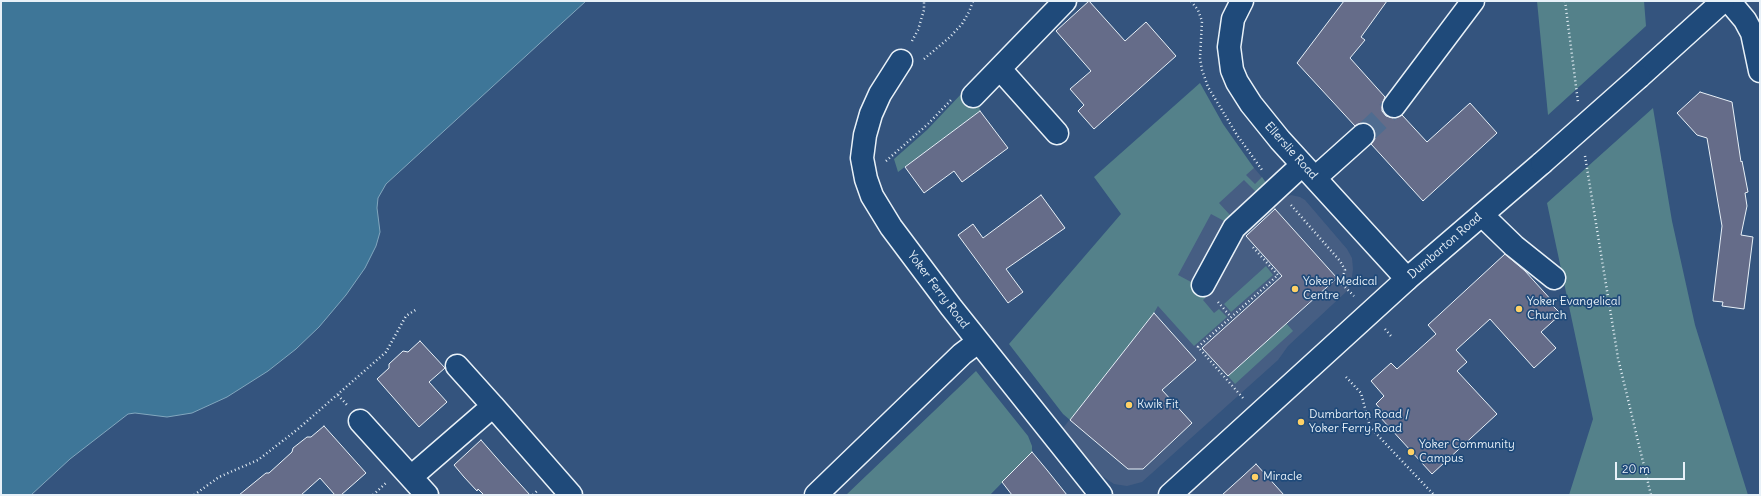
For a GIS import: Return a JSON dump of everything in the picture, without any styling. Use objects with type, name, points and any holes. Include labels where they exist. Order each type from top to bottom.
[{"type":"street","points":[[973,96],[1065,1]]},
{"type":"street","name":"Ellerslie Road","points":[[1242,1],[1233,19],[1230,34],[1229,58],[1232,70],[1251,104],[1280,140],[1407,279]]},
{"type":"street","points":[[1394,106],[1473,1]]},
{"type":"street","name":"Dumbarton Road","points":[[1170,495],[1407,279],[1542,163],[1723,1]]},
{"type":"street","points":[[1729,1],[1745,20],[1752,33],[1760,71]]},
{"type":"street","name":"Yoker Ferry Road","points":[[901,61],[883,89],[871,114],[865,135],[862,158],[866,178],[872,196],[891,228],[978,342],[1101,495]]},
{"type":"street","points":[[1000,69],[1057,133]]},
{"type":"street","points":[[1203,285],[1234,228],[1309,172],[1363,135]]},
{"type":"street","points":[[1482,215],[1514,246],[1554,278]]},
{"type":"street","points":[[816,495],[962,354],[978,342]]},
{"type":"street","points":[[458,366],[571,495]]},
{"type":"street","points":[[411,477],[493,406]]},
{"type":"street","points":[[360,420],[427,495]]},
{"type":"path","points":[[901,61],[918,30],[924,10],[924,1]]},
{"type":"path","points":[[901,61],[922,60],[945,42],[962,24],[973,1]]},
{"type":"path","points":[[1565,1],[1578,103]]},
{"type":"path","points":[[866,178],[921,130],[963,88],[973,96]]},
{"type":"path","points":[[1584,149],[1618,358],[1651,495]]},
{"type":"path","points":[[1248,242],[1278,275],[1198,347],[1258,414]]},
{"type":"path","points":[[194,495],[219,477],[258,460],[298,429],[386,352],[406,316],[416,309]]},
{"type":"path","points":[[1346,377],[1361,393],[1370,427],[1434,495]]},
{"type":"shaded area","points":[[1,1],[586,1],[386,184],[378,198],[377,208],[380,232],[376,246],[365,268],[346,295],[319,327],[296,349],[268,371],[227,397],[192,413],[167,417],[135,413],[128,414],[70,459],[31,495],[1,495]]},
{"type":"shaded area","points":[[1250,163],[1280,199],[1291,195],[1305,200],[1347,249],[1352,258],[1353,269],[1351,283],[1347,291],[1288,346],[1278,360],[1142,482],[1127,486],[1114,484],[1102,476],[1063,428],[1154,313],[1196,232]]},
{"type":"green space","points":[[1537,1],[1644,1],[1646,26],[1548,115]]},
{"type":"green space","points":[[1200,83],[1223,124],[1254,168],[1246,175],[1255,184],[1262,177],[1266,183],[1256,192],[1244,180],[1219,203],[1230,215],[1226,222],[1211,214],[1178,275],[1193,283],[1192,287],[1208,295],[1203,300],[1214,313],[1219,309],[1227,317],[1194,346],[1158,306],[1070,420],[1063,414],[1009,344],[1121,214],[1094,177]]},
{"type":"green space","points":[[964,91],[979,105],[980,111],[898,172],[894,159],[927,130]]},
{"type":"green space","points":[[1653,108],[1672,221],[1695,325],[1748,495],[1569,495],[1593,419],[1547,203]]},
{"type":"green space","points":[[1266,266],[1273,275],[1231,312],[1224,304]]},
{"type":"green space","points":[[1286,323],[1293,331],[1235,384],[1228,376]]},
{"type":"green space","points":[[976,371],[1028,436],[1032,446],[1032,452],[990,495],[846,495]]},
{"type":"building","points":[[1089,1],[1125,41],[1146,22],[1176,56],[1094,129],[1078,111],[1084,105],[1070,89],[1091,71],[1056,31]]},
{"type":"building","points":[[1344,1],[1387,1],[1361,37],[1365,40],[1350,58],[1385,97],[1382,105],[1382,111],[1386,116],[1393,118],[1402,115],[1427,142],[1470,103],[1497,133],[1423,201],[1371,144],[1375,139],[1375,133],[1372,126],[1367,123],[1361,123],[1355,126],[1297,63]]},
{"type":"building","points":[[1700,92],[1732,102],[1741,162],[1742,161],[1748,192],[1745,193],[1747,206],[1741,235],[1753,237],[1744,309],[1722,306],[1723,302],[1713,301],[1722,226],[1707,138],[1697,135],[1677,113]]},
{"type":"building","points":[[980,111],[1008,148],[962,182],[954,171],[924,193],[905,167]]},
{"type":"building","points":[[1041,195],[1065,228],[1006,269],[1023,292],[1008,303],[958,235],[973,224],[983,238]]},
{"type":"building","name":"Yoker Medical Centre","points":[[1275,209],[1337,278],[1228,376],[1202,348],[1282,276],[1246,236]]},
{"type":"building","points":[[1505,254],[1525,271],[1553,302],[1551,304],[1561,314],[1541,332],[1556,348],[1534,368],[1490,319],[1456,350],[1467,362],[1457,371],[1497,414],[1432,474],[1379,416],[1383,412],[1376,404],[1384,396],[1371,381],[1391,363],[1397,369],[1436,334],[1428,325]]},
{"type":"building","name":"Kwik Fit","points":[[1154,313],[1196,360],[1162,390],[1192,423],[1143,469],[1128,469],[1070,420]]},
{"type":"building","points":[[420,341],[445,368],[429,382],[447,402],[419,427],[377,379],[389,368],[389,364],[403,351],[408,352]]},
{"type":"building","points":[[324,426],[366,473],[341,495],[335,495],[320,478],[301,495],[239,495],[266,473],[269,473],[292,452],[293,448],[307,437],[311,437]]},
{"type":"building","points":[[481,440],[530,495],[484,495],[478,489],[477,491],[464,477],[454,465]]},
{"type":"building","points":[[1032,452],[1067,495],[1012,495],[1002,482]]},
{"type":"building","points":[[1256,464],[1284,495],[1222,495],[1243,476]]},
{"type":"tunnel","points":[[1363,135],[1394,106]]},
{"type":"place","name":"Yoker Medical Centre","points":[[1295,289]]},
{"type":"place","name":"Yoker Evangelical Church","points":[[1519,309]]},
{"type":"place","name":"Kwik Fit","points":[[1129,405]]},
{"type":"place","name":"Dumbarton Road / Yoker Ferry Road","points":[[1301,422]]},
{"type":"place","name":"Yoker Community Campus","points":[[1411,452]]},
{"type":"place","name":"Miracle","points":[[1255,477]]}]
